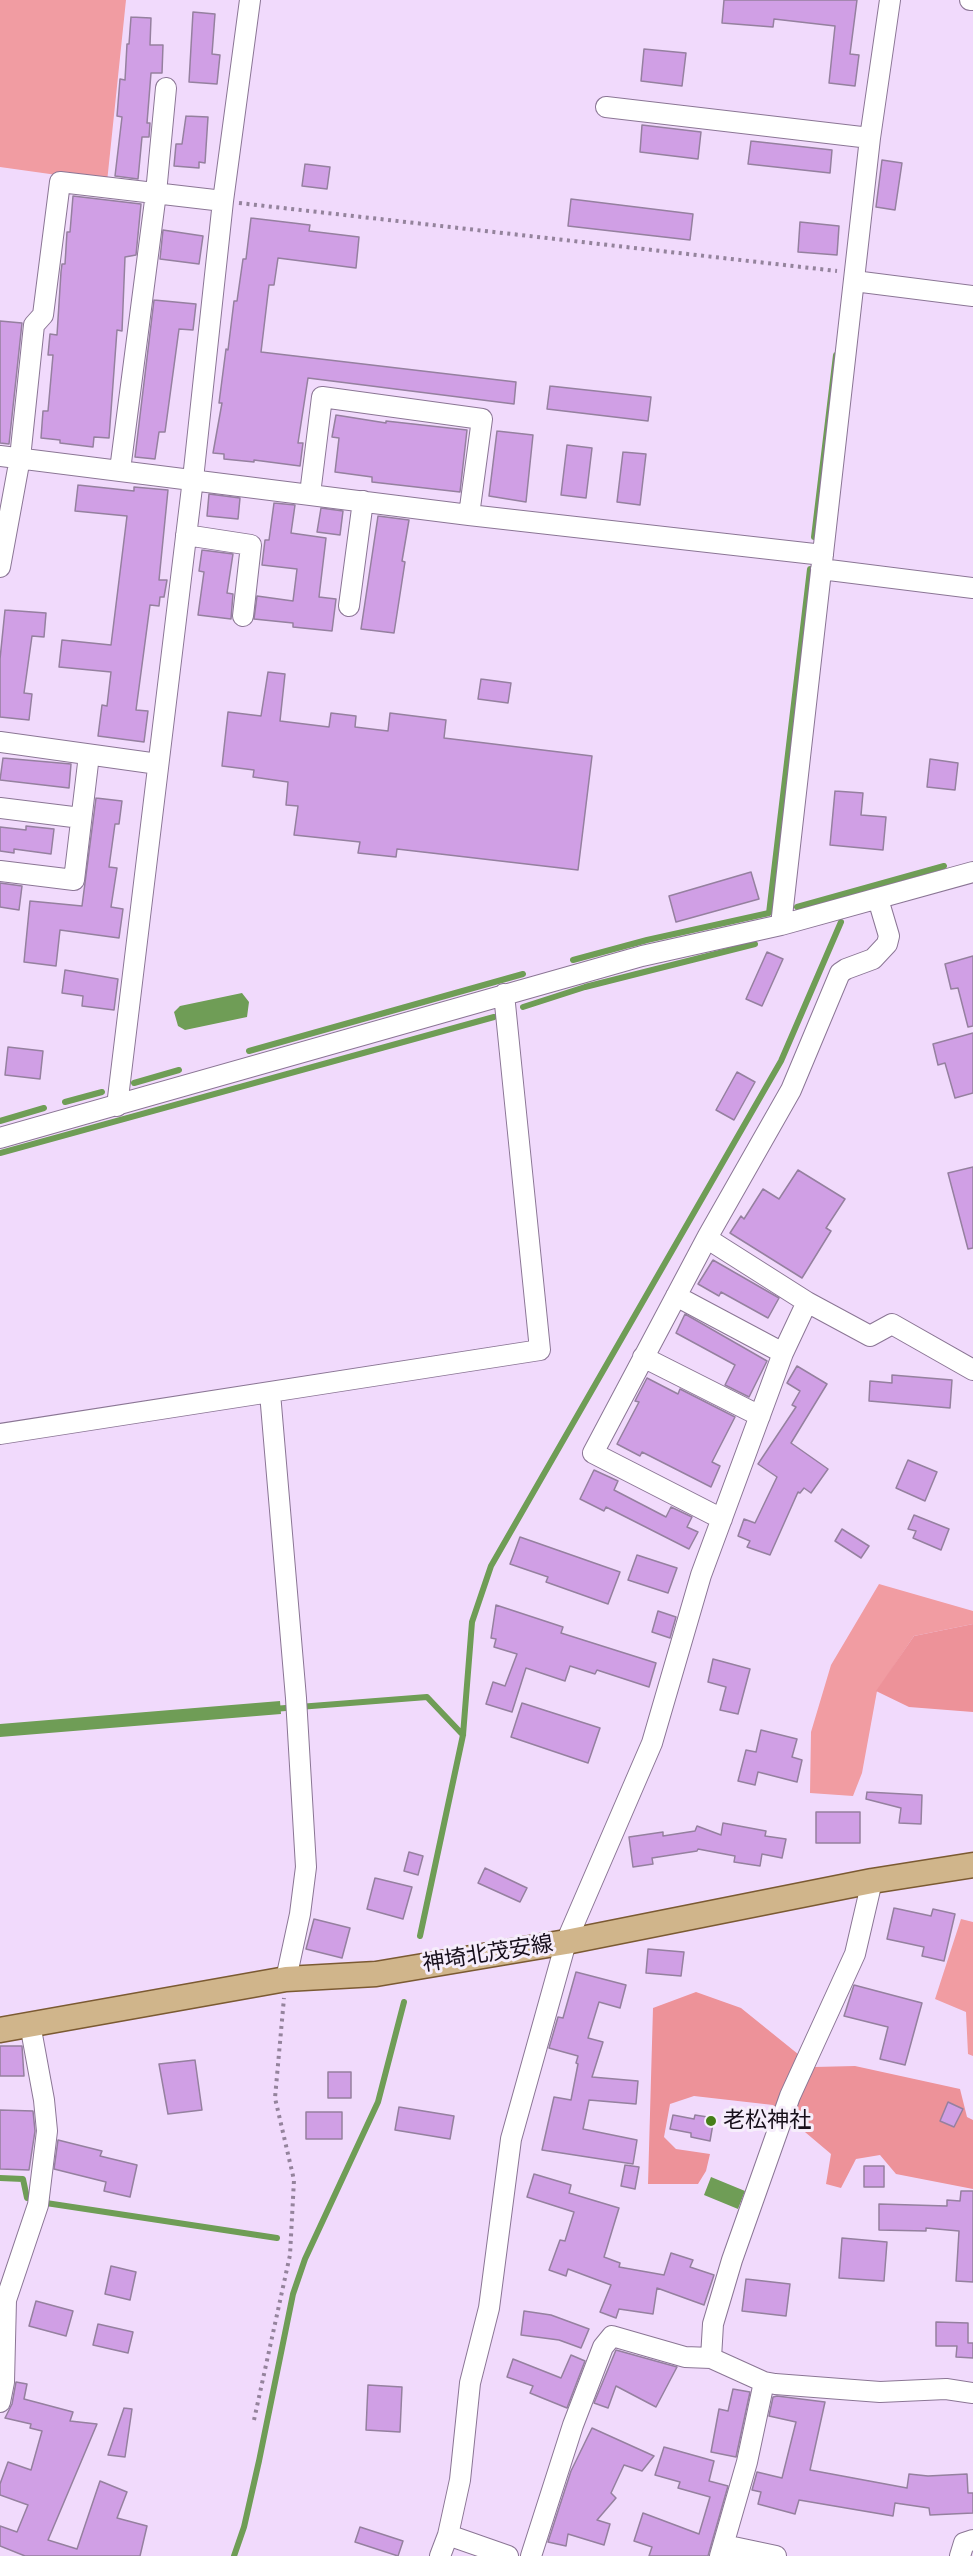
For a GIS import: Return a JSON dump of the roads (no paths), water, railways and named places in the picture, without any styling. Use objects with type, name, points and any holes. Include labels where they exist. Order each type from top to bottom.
[{"type":"main road","name":"神埼北茂安線","points":[[0,2030],[286,1979],[376,1974],[566,1942],[872,1881],[973,1864]]},
{"type":"street","points":[[117,1106],[193,479],[223,201],[250,0]]},
{"type":"street","points":[[781,926],[870,138],[890,0]]},
{"type":"street","points":[[120,470],[156,193],[166,88]]},
{"type":"street","points":[[606,106],[870,138]]},
{"type":"street","points":[[0,567],[20,458],[34,325],[43,315],[60,182],[223,201]]},
{"type":"street","points":[[855,277],[973,296]]},
{"type":"street","points":[[310,494],[322,397],[483,419],[469,515]]},
{"type":"street","points":[[0,456],[310,494],[822,562],[973,588]]},
{"type":"street","points":[[349,606],[363,501]]},
{"type":"street","points":[[186,535],[251,545],[243,616]]},
{"type":"street","points":[[0,742],[158,764]]},
{"type":"street","points":[[0,871],[74,880],[89,755]]},
{"type":"street","points":[[0,808],[81,818]]},
{"type":"street","points":[[0,1138],[642,956],[781,926],[973,872]]},
{"type":"street","points":[[722,1519],[593,1453],[708,1236],[791,1090],[840,973],[873,959],[887,944],[888,936],[878,899]]},
{"type":"street","points":[[0,1434],[270,1394],[540,1350],[504,994]]},
{"type":"street","points":[[708,1236],[711,1241],[807,1302],[870,1336],[892,1324],[973,1370]]},
{"type":"street","points":[[676,1296],[783,1353]]},
{"type":"street","points":[[440,2556],[448,2535],[460,2480],[470,2383],[489,2308],[511,2139],[566,1942],[652,1743],[701,1575],[783,1353],[807,1302]]},
{"type":"street","points":[[644,1357],[760,1416]]},
{"type":"street","points":[[270,1394],[297,1707],[306,1867],[300,1914],[286,1979]]},
{"type":"street","points":[[711,2358],[713,2324],[732,2260],[790,2096],[855,1954],[872,1881]]},
{"type":"street","points":[[0,2402],[4,2382],[6,2300],[38,2205],[47,2131],[45,2100],[30,2024]]},
{"type":"street","points":[[531,2556],[573,2425],[603,2347],[612,2336],[685,2357],[711,2358],[764,2382],[880,2392],[946,2389],[973,2393]]},
{"type":"street","points":[[764,2382],[747,2462],[722,2551],[776,2556]]},
{"type":"street","points":[[448,2535],[508,2556]]},
{"type":"street","points":[[960,2556],[964,2543],[973,2540]]},
{"type":"waterway","points":[[814,537],[836,355]]},
{"type":"waterway","points":[[573,960],[647,940],[769,913],[810,569]]},
{"type":"waterway","points":[[797,907],[944,866]]},
{"type":"waterway","points":[[420,1936],[463,1735],[472,1622],[491,1566],[781,1061],[841,922]]},
{"type":"waterway","points":[[523,1007],[585,987],[755,944]]},
{"type":"waterway","points":[[249,1051],[523,974]]},
{"type":"waterway","points":[[0,1153],[494,1017]]},
{"type":"waterway","points":[[134,1083],[179,1070]]},
{"type":"waterway","points":[[65,1102],[102,1092]]},
{"type":"waterway","points":[[0,1121],[44,1108]]},
{"type":"waterway","points":[[273,1709],[427,1697],[463,1735]]},
{"type":"waterway","points":[[234,2556],[244,2527],[259,2461],[293,2294],[305,2259],[378,2102],[404,2002]]},
{"type":"waterway","points":[[0,2178],[23,2179],[27,2198]]},
{"type":"waterway","points":[[46,2203],[277,2238]]},
{"type":"place","name":"老松神社","points":[[711,2121]]}]
